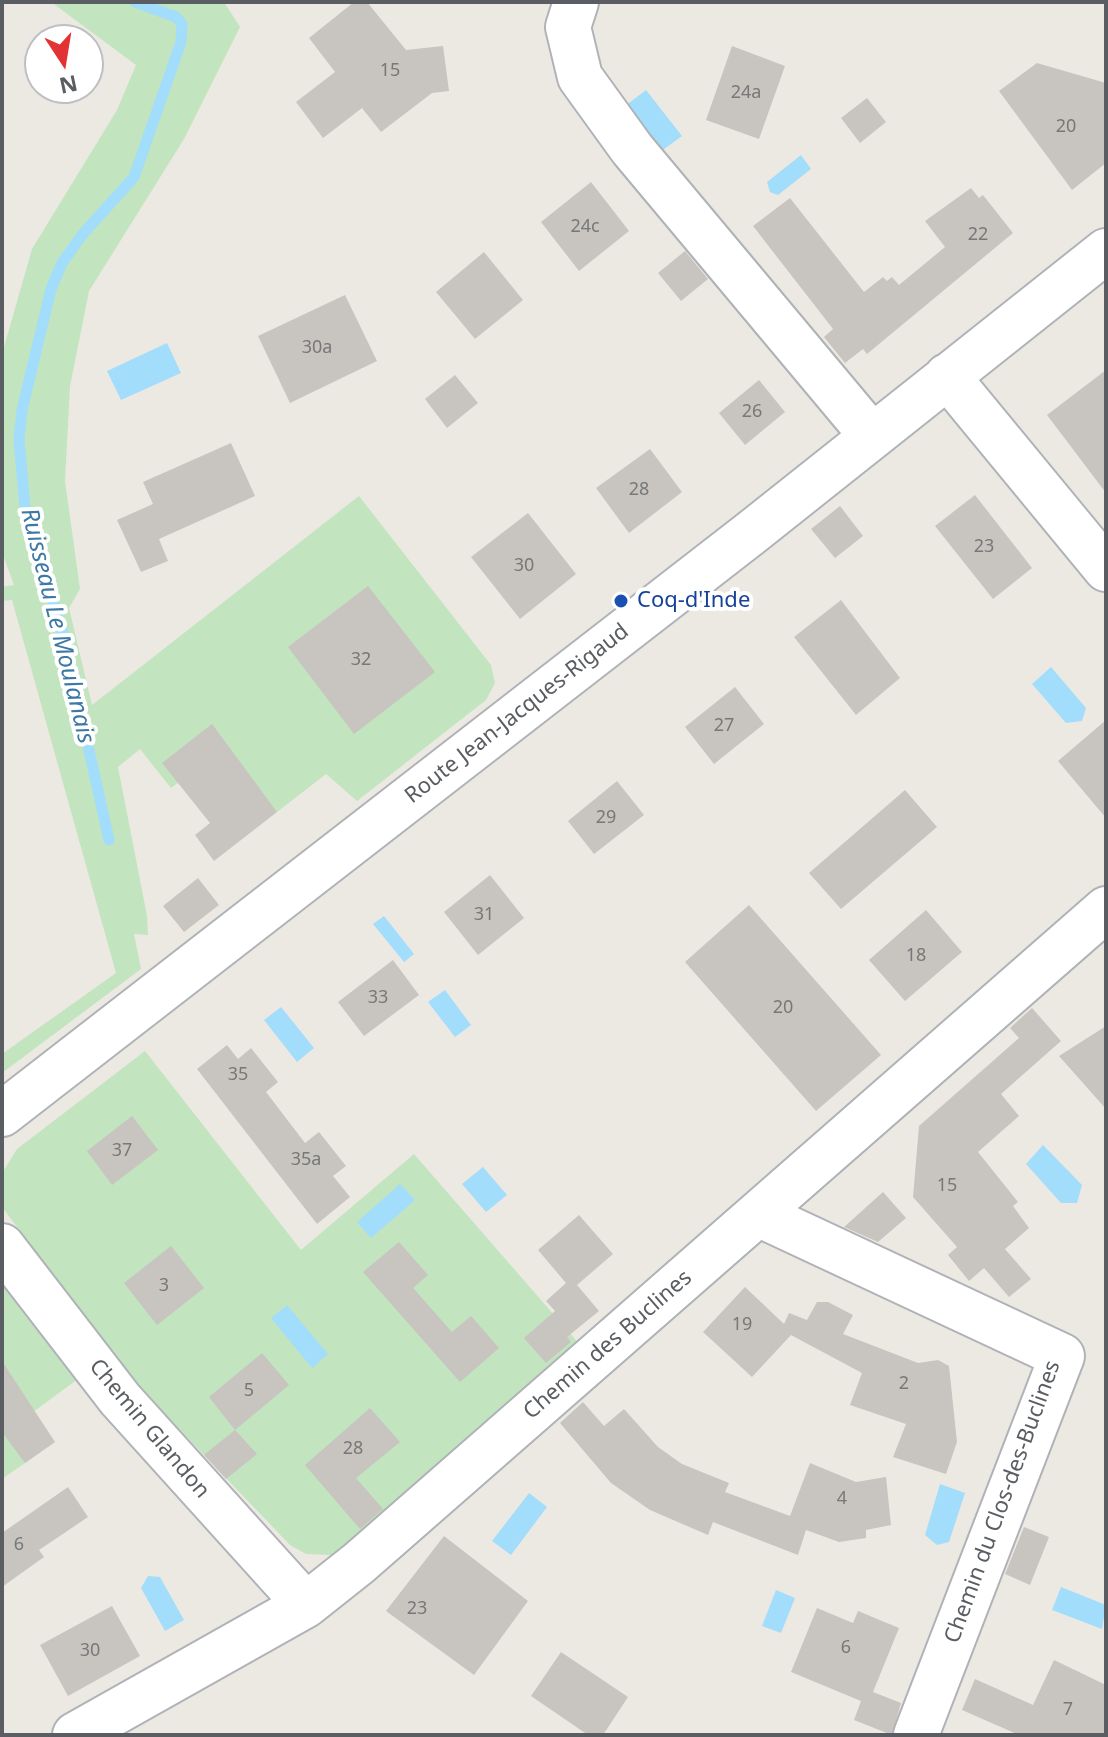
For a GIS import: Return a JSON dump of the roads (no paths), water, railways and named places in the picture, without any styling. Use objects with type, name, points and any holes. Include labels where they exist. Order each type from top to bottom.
[{"type":"street","points":[[576,2],[568,27],[580,77],[632,149],[872,436]]},
{"type":"street","name":"Route Jean-Jacques-Rigaud","points":[[2,1114],[1106,251]]},
{"type":"street","points":[[947,376],[1106,569]]},
{"type":"street","name":"Chemin des Buclines","points":[[75,1735],[306,1605],[359,1563],[1106,909]]},
{"type":"street","name":"Chemin du Clos-des-Buclines","points":[[758,1214],[1062,1356],[916,1735]]},
{"type":"street","name":"Chemin Glandon","points":[[2,1246],[120,1399],[306,1605]]},
{"type":"water","points":[[646,90],[682,136],[660,152],[625,106]]},
{"type":"water","points":[[801,155],[811,169],[778,195],[770,192],[767,182]]},
{"type":"water","points":[[167,343],[181,373],[121,400],[107,371]]},
{"type":"water","points":[[1051,667],[1086,708],[1082,721],[1066,723],[1032,684]]},
{"type":"water","points":[[384,916],[414,954],[404,962],[373,924]]},
{"type":"water","points":[[445,990],[471,1025],[455,1037],[428,1002]]},
{"type":"water","points":[[281,1007],[314,1048],[297,1062],[264,1020]]},
{"type":"water","points":[[1043,1145],[1082,1185],[1077,1203],[1061,1203],[1026,1164]]},
{"type":"water","points":[[483,1167],[507,1195],[486,1212],[462,1184]]},
{"type":"water","points":[[400,1184],[415,1200],[371,1238],[357,1222]]},
{"type":"water","points":[[287,1305],[328,1354],[312,1368],[271,1318]]},
{"type":"water","points":[[940,1484],[965,1493],[949,1542],[937,1545],[925,1535]]},
{"type":"water","points":[[529,1493],[547,1507],[511,1555],[492,1541]]},
{"type":"water","points":[[148,1576],[160,1577],[184,1620],[165,1631],[141,1588]]},
{"type":"water","points":[[1061,1587],[1106,1605],[1102,1629],[1052,1610]]},
{"type":"water","points":[[776,1590],[795,1598],[781,1633],[762,1626]]},
{"type":"waterway","name":"Ruisseau Le Moulanais","points":[[109,840],[63,634],[26,519],[19,439],[22,410],[51,289],[62,263],[82,235],[134,177],[181,42],[182,24],[176,17],[135,2]]},
{"type":"place","name":"Coq-d'Inde","points":[[621,601]]}]
